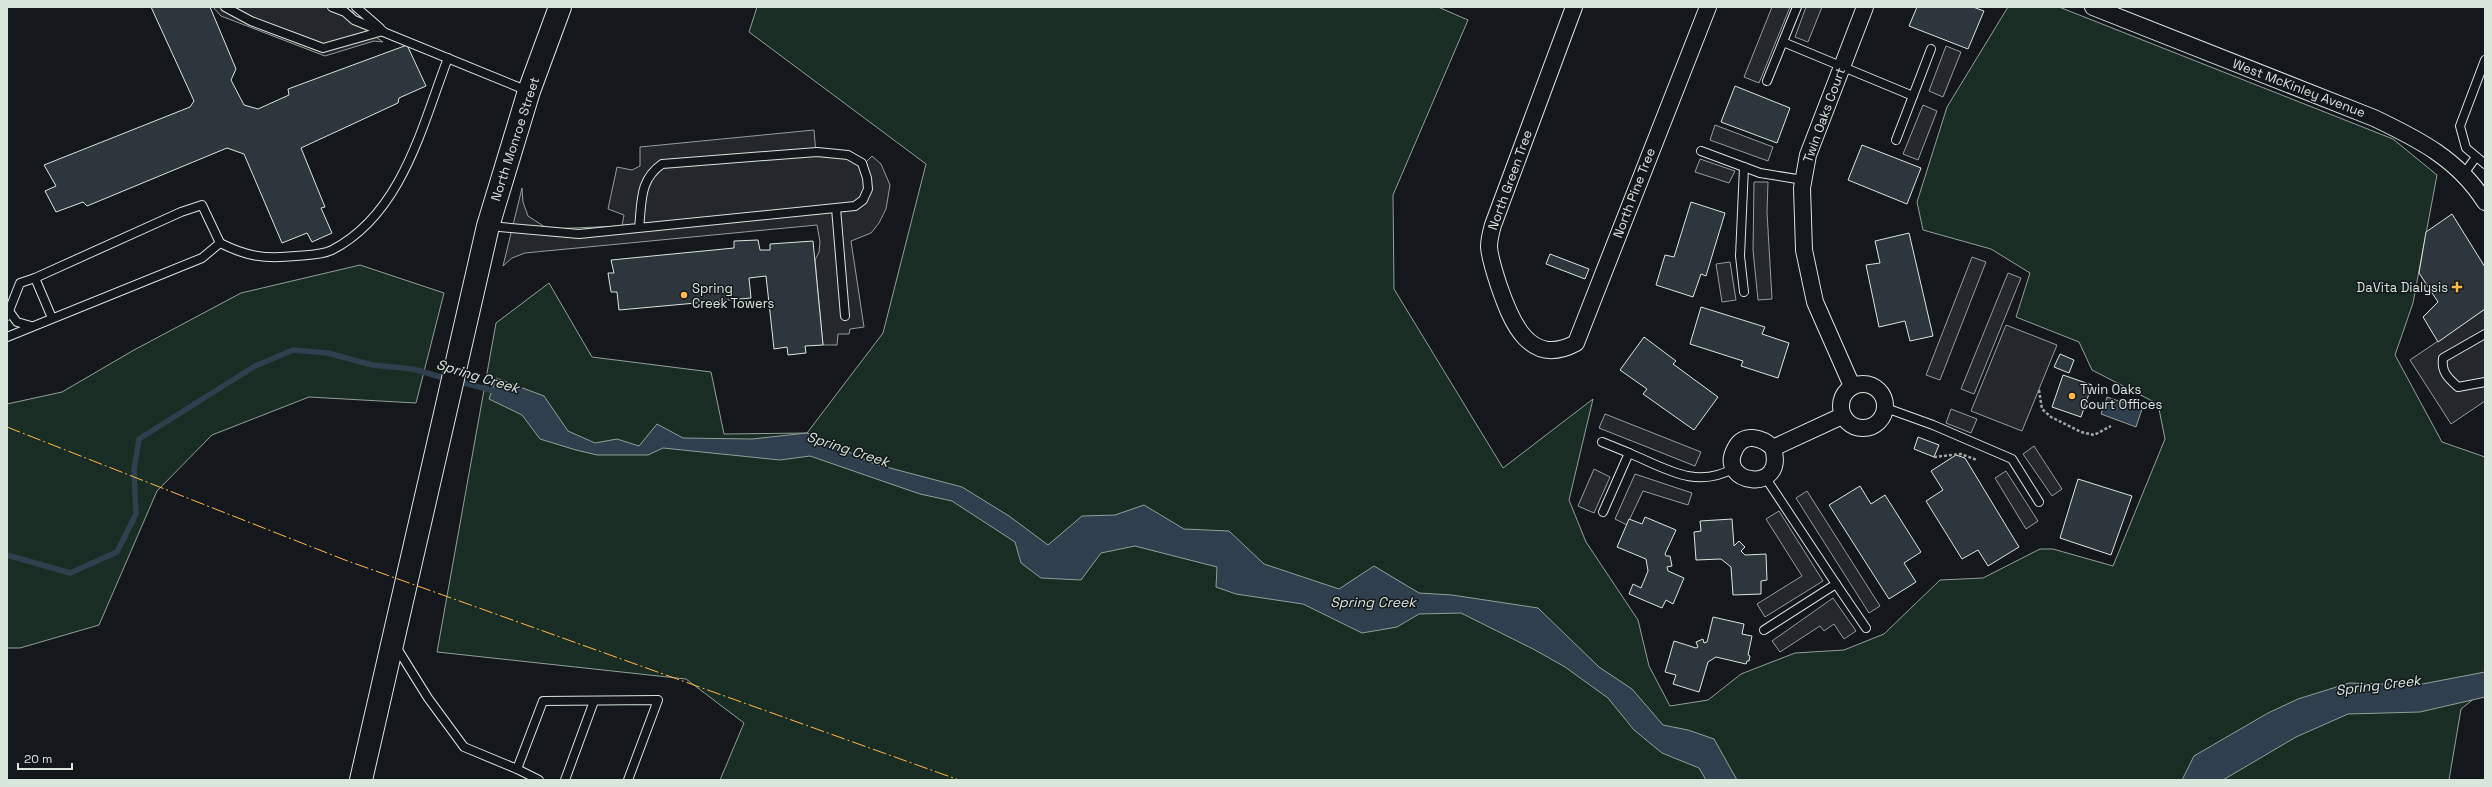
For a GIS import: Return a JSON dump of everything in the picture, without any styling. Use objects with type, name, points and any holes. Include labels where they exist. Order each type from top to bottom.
[{"type":"street","name":"North Monroe Street","points":[[361,780],[488,226],[528,91],[560,7]]},
{"type":"street","name":"North Green Tree","points":[[1538,346],[1522,336],[1508,313],[1489,246],[1493,225],[1574,7]]},
{"type":"street","name":"North Pine Tree","points":[[1538,346],[1552,350],[1564,349],[1576,342],[1708,7]]},
{"type":"street","name":"Twin Oaks Court","points":[[1852,386],[1815,302],[1808,275],[1803,230],[1803,180],[1808,155],[1865,7]]},
{"type":"street","name":"West McKinley Avenue","points":[[2093,7],[2374,118],[2431,146],[2463,175],[2485,202]]},
{"type":"street","points":[[1861,383],[1877,389],[1885,401],[1886,408],[1880,421],[1868,428],[1853,426],[1842,416],[1841,401],[1844,394],[1852,386],[1861,383]]},
{"type":"street","points":[[1773,448],[1842,416]]},
{"type":"street","points":[[1746,438],[1761,439],[1773,448],[1775,462],[1773,468],[1765,477],[1750,480],[1738,474],[1734,468],[1732,454],[1740,442],[1746,438]]},
{"type":"lane","points":[[225,7],[251,21],[323,48],[383,31]]},
{"type":"lane","points":[[332,7],[345,12],[354,20],[528,91]]},
{"type":"lane","points":[[356,7],[383,31]]},
{"type":"lane","points":[[1767,81],[1796,7]]},
{"type":"lane","points":[[1783,42],[1913,96]]},
{"type":"lane","points":[[1896,140],[1931,49]]},
{"type":"lane","points":[[32,326],[17,322],[8,313],[20,283],[35,278],[181,212],[202,205],[220,243],[247,255],[262,258],[311,255],[330,251],[344,242],[383,205],[401,178],[410,162],[448,58]]},
{"type":"lane","points":[[2485,60],[2460,126],[2466,148],[2485,164]]},
{"type":"lane","points":[[1701,151],[1760,173],[1803,180]]},
{"type":"lane","points":[[488,226],[579,234],[639,228],[855,206],[863,200],[868,189],[868,178],[862,163],[848,155],[817,152],[662,164],[650,172],[644,189],[639,228]]},
{"type":"lane","points":[[2463,175],[2476,157]]},
{"type":"lane","points":[[1744,167],[1740,256],[1744,292]]},
{"type":"lane","points":[[836,208],[845,316]]},
{"type":"lane","points":[[7,337],[202,258],[220,243]]},
{"type":"lane","points":[[35,278],[52,318]]},
{"type":"lane","points":[[2485,334],[2444,358],[2442,365],[2446,377],[2458,386],[2485,382]]},
{"type":"lane","points":[[1886,408],[1933,424],[2012,459],[2039,502]]},
{"type":"lane","points":[[1602,442],[1684,475],[1698,479],[1719,476],[1734,468]]},
{"type":"lane","points":[[1603,512],[1629,453]]},
{"type":"lane","points":[[1765,477],[1866,628]]},
{"type":"lane","points":[[1764,630],[1836,584]]},
{"type":"lane","points":[[393,642],[428,698],[464,748],[521,774],[539,780]]},
{"type":"lane","points":[[565,780],[594,700]]},
{"type":"lane","points":[[521,774],[543,701],[658,700],[628,780]]},
{"type":"path","points":[[2039,390],[2042,409],[2050,417],[2081,432],[2094,435],[2111,426]]},
{"type":"path","points":[[1934,457],[1961,454],[1977,460]]},
{"type":"green space","points":[[757,7],[1438,7],[1468,20],[1393,195],[1394,289],[1503,468],[1593,399],[1569,500],[1586,542],[1638,620],[1649,666],[1670,706],[1708,700],[1741,674],[1795,653],[1844,650],[1884,634],[1940,580],[1983,578],[2040,549],[2053,549],[2113,566],[2165,439],[2158,404],[2092,370],[2079,342],[2016,317],[2030,273],[1991,249],[1923,230],[1917,202],[1947,107],[2008,7],[2059,7],[2393,139],[2437,175],[2413,303],[2395,355],[2442,442],[2485,457],[2485,690],[2461,709],[2449,780],[720,780],[744,723],[686,679],[437,652],[496,323],[549,283],[592,357],[711,372],[724,434],[807,433],[883,333],[926,164],[749,32]]},
{"type":"green space","points":[[360,265],[444,293],[416,403],[309,397],[212,435],[157,491],[99,625],[20,648],[7,648],[7,404],[62,392],[134,350],[241,293]]},
{"type":"shaded area","points":[[213,7],[345,7],[353,12],[365,29],[383,42],[374,41],[325,56],[221,16]]},
{"type":"shaded area","points":[[1772,7],[1790,7],[1759,83],[1744,77]]},
{"type":"shaded area","points":[[1806,7],[1822,7],[1808,42],[1795,37]]},
{"type":"shaded area","points":[[1946,46],[1961,52],[1943,97],[1929,91]]},
{"type":"shaded area","points":[[1923,105],[1937,111],[1918,160],[1903,154]]},
{"type":"shaded area","points":[[1715,125],[1773,147],[1768,161],[1710,140]]},
{"type":"shaded area","points":[[814,130],[816,154],[844,156],[855,161],[860,168],[872,156],[881,164],[890,185],[886,209],[879,223],[871,233],[851,241],[864,327],[850,329],[849,334],[838,334],[837,345],[823,345],[815,260],[819,252],[820,242],[817,225],[525,253],[512,258],[503,266],[522,188],[523,202],[528,216],[548,229],[622,226],[624,215],[608,209],[617,167],[632,170],[640,166],[640,147]]},
{"type":"shaded area","points":[[1700,159],[1735,171],[1729,183],[1695,172]]},
{"type":"shaded area","points":[[1754,182],[1768,182],[1767,212],[1772,299],[1758,300],[1753,250]]},
{"type":"shaded area","points":[[1972,257],[1986,262],[1940,380],[1926,375]]},
{"type":"shaded area","points":[[1730,262],[1736,300],[1722,302],[1716,264]]},
{"type":"shaded area","points":[[2008,273],[2021,278],[1974,394],[1961,389]]},
{"type":"shaded area","points":[[2485,309],[2485,401],[2451,424],[2410,360]]},
{"type":"shaded area","points":[[2006,325],[2057,345],[2022,431],[1971,411]]},
{"type":"shaded area","points":[[1951,409],[1977,419],[1971,433],[1946,423]]},
{"type":"shaded area","points":[[1605,414],[1701,452],[1695,466],[1599,428]]},
{"type":"shaded area","points":[[2034,446],[2062,489],[2052,496],[2023,454]]},
{"type":"shaded area","points":[[1594,469],[1610,477],[1594,513],[1578,506]]},
{"type":"shaded area","points":[[2006,471],[2038,521],[2026,529],[1995,478]]},
{"type":"shaded area","points":[[1635,474],[1692,493],[1688,505],[1643,491],[1627,525],[1615,519]]},
{"type":"shaded area","points":[[1807,491],[1880,606],[1869,613],[1796,498]]},
{"type":"shaded area","points":[[1779,511],[1823,581],[1765,617],[1757,604],[1802,576],[1766,519]]},
{"type":"shaded area","points":[[1833,598],[1856,631],[1844,639],[1834,624],[1824,631],[1820,626],[1780,652],[1772,641]]},
{"type":"water","name":"Spring Creek","points":[[496,378],[544,396],[568,431],[595,443],[617,439],[639,446],[657,424],[683,438],[752,439],[807,433],[875,464],[962,487],[1009,516],[1048,545],[1082,516],[1115,515],[1144,505],[1184,529],[1229,531],[1264,564],[1339,589],[1374,566],[1419,593],[1452,595],[1538,608],[1599,667],[1632,689],[1663,725],[1688,730],[1714,739],[1737,780],[1706,780],[1699,768],[1662,753],[1634,730],[1608,698],[1565,667],[1535,650],[1461,613],[1419,614],[1397,627],[1362,633],[1303,604],[1236,594],[1216,587],[1217,567],[1135,546],[1101,553],[1081,580],[1041,578],[1021,563],[1015,542],[952,501],[920,494],[810,456],[780,460],[663,448],[648,455],[597,455],[540,439],[522,415],[489,399]]},
{"type":"water","points":[[2107,397],[2142,409],[2136,427],[2101,414],[2103,408],[2100,406],[2102,403],[2105,404]]},
{"type":"water","name":"Spring Creek","points":[[2485,672],[2485,697],[2420,712],[2348,714],[2296,737],[2223,780],[2182,780],[2194,756],[2268,713],[2298,699],[2349,683],[2417,685]]},
{"type":"building","points":[[151,7],[210,7],[236,69],[231,80],[244,105],[258,109],[289,95],[288,89],[407,45],[426,86],[399,98],[398,103],[301,148],[325,207],[321,208],[332,233],[312,242],[307,233],[282,243],[244,154],[227,148],[87,206],[83,202],[56,212],[45,191],[56,186],[44,165],[190,107],[194,101]]},
{"type":"building","points":[[1917,7],[1973,7],[1984,11],[1968,49],[1909,26]]},
{"type":"building","points":[[1735,86],[1790,108],[1777,143],[1721,122]]},
{"type":"building","points":[[1862,145],[1921,168],[1907,204],[1848,180]]},
{"type":"building","points":[[1691,202],[1725,213],[1706,276],[1701,274],[1693,297],[1656,285],[1665,255],[1674,257]]},
{"type":"building","name":"DaVita Dialysis","points":[[2452,214],[2485,267],[2485,309],[2438,342],[2423,317],[2438,302],[2419,273],[2426,232]]},
{"type":"building","points":[[1909,233],[1933,336],[1910,341],[1905,321],[1879,327],[1866,265],[1880,263],[1875,241]]},
{"type":"building","name":"Spring Creek Towers","points":[[758,240],[760,250],[770,250],[770,244],[813,241],[823,345],[805,346],[806,353],[788,355],[787,347],[774,349],[766,276],[749,278],[751,298],[619,310],[617,292],[611,292],[608,273],[614,273],[611,260],[734,248],[734,241]]},
{"type":"building","points":[[1550,254],[1589,269],[1585,279],[1546,264]]},
{"type":"building","points":[[1701,307],[1765,327],[1762,334],[1789,343],[1778,378],[1741,366],[1743,361],[1690,344]]},
{"type":"building","points":[[1644,337],[1676,361],[1673,364],[1718,397],[1694,430],[1643,394],[1647,389],[1620,370]]},
{"type":"building","points":[[2060,354],[2074,360],[2069,373],[2054,367]]},
{"type":"building","name":"Twin Oaks Court Offices","points":[[2063,375],[2092,385],[2081,417],[2052,407]]},
{"type":"building","points":[[1918,437],[1939,445],[1934,457],[1914,449]]},
{"type":"building","points":[[1956,455],[1965,458],[2019,547],[1988,566],[1978,550],[1962,559],[1926,501],[1943,490],[1931,471]]},
{"type":"building","points":[[2078,479],[2132,496],[2111,555],[2060,538]]},
{"type":"building","points":[[1860,486],[1871,504],[1885,495],[1921,552],[1904,563],[1916,582],[1889,599],[1829,505]]},
{"type":"building","points":[[1645,517],[1676,530],[1665,554],[1666,556],[1670,556],[1672,566],[1667,567],[1668,571],[1684,578],[1673,604],[1666,600],[1662,608],[1629,594],[1633,584],[1641,588],[1648,571],[1646,559],[1617,547],[1629,519],[1642,524]]},
{"type":"building","points":[[1732,519],[1734,546],[1739,541],[1745,547],[1741,551],[1745,555],[1766,554],[1767,580],[1761,581],[1761,594],[1733,595],[1731,567],[1721,559],[1696,560],[1694,532],[1701,531],[1700,521]]},
{"type":"building","points":[[1713,617],[1744,624],[1742,634],[1752,636],[1748,655],[1750,656],[1749,661],[1747,661],[1746,664],[1716,657],[1708,662],[1699,692],[1673,684],[1676,675],[1665,672],[1674,641],[1696,648],[1698,647],[1696,642],[1703,639],[1704,643],[1707,642]]},
{"type":"waterway","name":"Spring Creek","points":[[7,555],[70,573],[117,552],[136,514],[134,469],[139,439],[255,366],[293,350],[328,353],[372,365],[413,369],[448,379]]},
{"type":"waterway","name":"Spring Creek","points":[[457,381],[498,392]]},
{"type":"power","points":[[7,427],[345,560],[959,780]]},
{"type":"place","name":"DaVita Dialysis","points":[[2457,287]]},
{"type":"place","name":"Spring Creek Towers","points":[[684,295]]},
{"type":"place","name":"Twin Oaks Court Offices","points":[[2072,396]]}]
